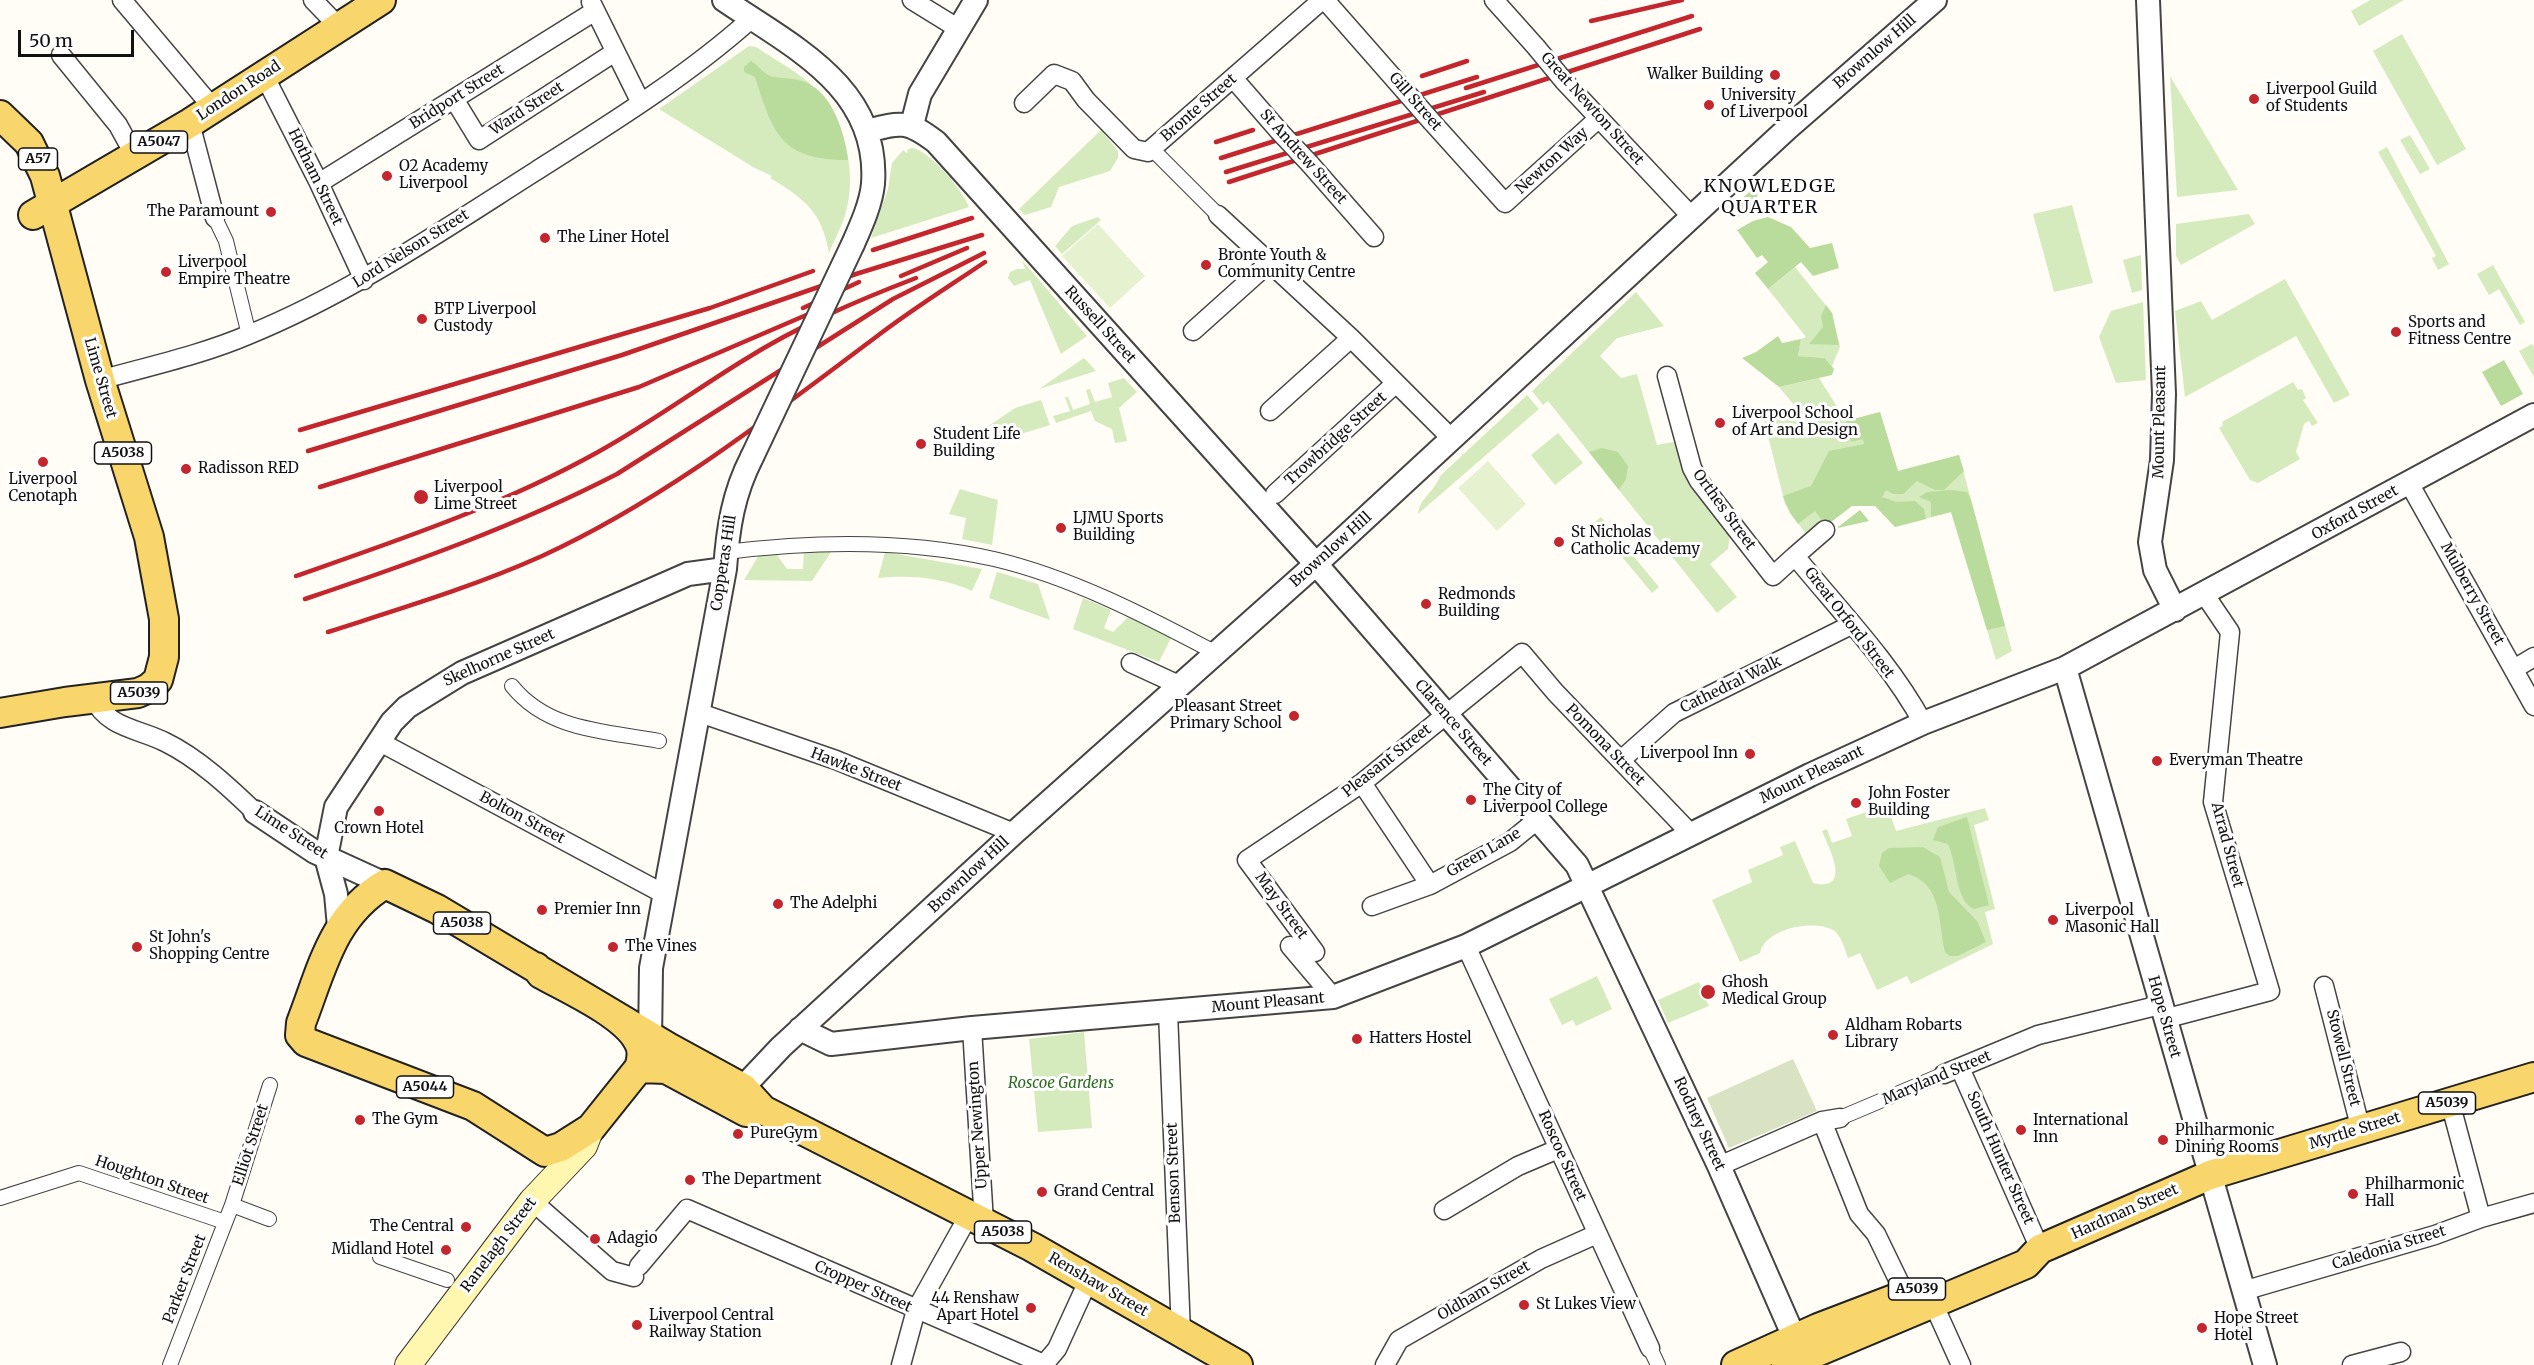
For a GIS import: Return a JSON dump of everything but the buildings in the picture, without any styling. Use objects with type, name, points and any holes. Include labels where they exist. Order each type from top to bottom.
[{"type":"main road","name":"London Road","points":[[43,210],[190,123],[381,0]]},
{"type":"main road","name":"A57","points":[[0,115],[33,149],[45,176],[43,210]]},
{"type":"main road","name":"Lime Street","points":[[43,210],[100,380],[149,537],[164,619],[165,657]]},
{"type":"main road","name":"A5039","points":[[0,713],[93,698],[129,696],[149,688],[158,680],[165,657]]},
{"type":"main road","name":"Lime Street","points":[[385,884],[437,909],[536,967],[541,974],[598,1006],[631,1030],[640,1042],[642,1058],[655,1048]]},
{"type":"main road","name":"A5044","points":[[385,884],[368,895],[339,927],[301,1023],[300,1035],[306,1042],[473,1106],[545,1152]]},
{"type":"main road","name":"A5038","points":[[655,1048],[736,1095]]},
{"type":"main road","name":"Ranelagh Street","points":[[408,1365],[539,1193],[559,1175],[584,1146],[591,1128],[655,1048]]},
{"type":"main road","name":"Myrtle Street","points":[[2210,1175],[2534,1077]]},
{"type":"main road","name":"Renshaw Street","points":[[736,1095],[746,1112],[763,1110],[976,1218],[1089,1279],[1238,1365]]},
{"type":"main road","name":"Ranelagh Street","points":[[545,1152],[561,1147],[591,1128]]},
{"type":"main road","points":[[539,1193],[545,1152]]},
{"type":"main road","name":"Hardman Street","points":[[1797,1356],[2026,1264],[2040,1249],[2210,1175]]},
{"type":"main road","name":"Hardman Street","points":[[1797,1356],[1905,1294],[2015,1247],[2040,1249]]},
{"type":"main road","name":"A5039","points":[[1736,1365],[1797,1356]]},
{"type":"street","points":[[122,0],[213,108]]},
{"type":"street","points":[[313,0],[339,27]]},
{"type":"street","name":"Copperas Hill","points":[[655,1048],[651,968],[736,489],[853,244],[873,186],[873,161],[867,131],[854,105],[825,69],[724,0]]},
{"type":"street","points":[[912,0],[959,29]]},
{"type":"street","points":[[867,131],[893,124],[912,125],[920,94],[976,0]]},
{"type":"street","name":"Bronte Street","points":[[1024,103],[1054,74],[1072,81],[1086,100],[1134,149],[1148,152],[1323,0]]},
{"type":"street","name":"Gill Street","points":[[1323,0],[1505,203]]},
{"type":"street","name":"Great Newton Street","points":[[1494,0],[1564,81],[1691,216]]},
{"type":"street","name":"Brownlow Hill","points":[[736,1095],[800,1029],[1014,833],[1316,564],[1691,216],[1935,0]]},
{"type":"street","name":"Mount Pleasant","points":[[800,1029],[831,1044],[972,1028],[1333,997],[1466,946],[1691,834],[1923,723],[2065,668],[2175,610],[2156,570],[2150,543],[2162,460],[2164,394],[2148,0]]},
{"type":"street","points":[[592,6],[642,103]]},
{"type":"street","name":"Bridport Street","points":[[319,183],[454,99],[592,6]]},
{"type":"street","name":"Lord Nelson Street","points":[[100,380],[201,352],[249,335],[364,280],[642,103],[723,45],[751,19]]},
{"type":"street","name":"Ward Street","points":[[454,99],[479,140],[615,52]]},
{"type":"street","points":[[61,55],[118,125],[135,156]]},
{"type":"street","name":"Hotham Street","points":[[264,75],[319,183],[364,280]]},
{"type":"street","name":"St Andrew Street","points":[[1233,78],[1374,237]]},
{"type":"street","name":"Newton Way","points":[[1505,203],[1599,118]]},
{"type":"street","points":[[190,123],[215,218],[226,241],[249,335]]},
{"type":"street","name":"Russell Street","points":[[912,125],[936,142],[1316,564]]},
{"type":"street","name":"Trowbridge Street","points":[[1152,149],[1218,215],[1351,338],[1452,439]]},
{"type":"street","points":[[1193,331],[1270,262]]},
{"type":"street","points":[[1270,411],[1351,338]]},
{"type":"street","name":"Orthes Street","points":[[1667,376],[1692,468],[1699,481],[1773,576],[1795,556]]},
{"type":"street","name":"Trowbridge Street","points":[[1275,494],[1396,383]]},
{"type":"street","name":"Oxford Street","points":[[2175,610],[2534,415]]},
{"type":"street","name":"Mulberry Street","points":[[2409,483],[2534,706]]},
{"type":"street","name":"Great Orford Street","points":[[1825,530],[1795,556],[1851,625],[1923,723]]},
{"type":"street","points":[[725,561],[852,543],[932,549],[994,559],[1068,582],[1216,653]]},
{"type":"street","name":"Skelhorne Street","points":[[326,857],[336,807],[392,722],[407,707],[462,673],[688,574],[725,561]]},
{"type":"street","name":"Clarence Street","points":[[1316,564],[1576,866],[1587,885]]},
{"type":"street","name":"Arrad Street","points":[[2162,1012],[2270,991],[2213,802],[2229,632],[2205,595]]},
{"type":"street","name":"Cathedral Walk","points":[[1621,760],[1674,713],[1851,625]]},
{"type":"street","name":"Pleasant Street","points":[[1247,860],[1362,783],[1522,654]]},
{"type":"street","name":"Pomona Street","points":[[1522,654],[1691,834]]},
{"type":"street","points":[[2514,669],[2534,657]]},
{"type":"street","points":[[1131,663],[1181,686]]},
{"type":"street","name":"Hope Street","points":[[2065,668],[2265,1365]]},
{"type":"street","points":[[512,686],[538,711],[567,724],[659,741]]},
{"type":"street","name":"Lime Street","points":[[93,698],[100,711],[116,724],[165,742],[218,779],[255,812],[326,857],[385,884]]},
{"type":"street","name":"Hawke Street","points":[[697,712],[836,760],[1014,833]]},
{"type":"street","name":"Bolton Street","points":[[380,742],[664,894]]},
{"type":"street","name":"Green Lane","points":[[1362,783],[1430,885]]},
{"type":"street","name":"Green Lane","points":[[1372,906],[1430,885],[1510,842],[1537,820]]},
{"type":"street","name":"A5044","points":[[326,857],[336,894],[339,927]]},
{"type":"street","name":"May Street","points":[[1247,860],[1315,952]]},
{"type":"street","name":"Rodney Street","points":[[1587,885],[1719,1166],[1797,1356]]},
{"type":"street","points":[[1290,946],[1333,997]]},
{"type":"street","name":"Roscoe Street","points":[[1466,946],[1658,1365]]},
{"type":"street","name":"Stowell Street","points":[[2324,986],[2361,1130]]},
{"type":"street","points":[[827,1005],[847,1042]]},
{"type":"street","name":"Benson Street","points":[[1168,1012],[1181,1333]]},
{"type":"street","name":"Maryland Street","points":[[1719,1166],[2038,1035],[2162,1012]]},
{"type":"street","name":"Upper Newington","points":[[972,1028],[976,1218]]},
{"type":"street","name":"South Hunter Street","points":[[1952,1071],[2040,1249]]},
{"type":"street","name":"Elliot Street","points":[[232,1205],[270,1085]]},
{"type":"street","points":[[2450,1102],[2481,1218]]},
{"type":"street","points":[[243,1122],[257,1126]]},
{"type":"street","points":[[1822,1122],[1860,1214],[1876,1234],[1905,1294],[1932,1303],[1961,1365]]},
{"type":"street","points":[[1444,1210],[1518,1166],[1558,1149]]},
{"type":"street","name":"Houghton Street","points":[[0,1198],[79,1173],[225,1222]]},
{"type":"street","name":"Cropper Street","points":[[539,1193],[612,1271],[637,1272],[687,1209],[1040,1362],[1046,1362],[1057,1349],[1089,1279]]},
{"type":"street","name":"Caledonia Street","points":[[2243,1291],[2435,1235],[2481,1218],[2534,1203]]},
{"type":"street","points":[[232,1205],[269,1219]]},
{"type":"street","name":"Parker Street","points":[[170,1365],[232,1205]]},
{"type":"street","points":[[901,1365],[916,1310],[976,1218]]},
{"type":"street","name":"Oldham Street","points":[[1385,1365],[1399,1340],[1540,1259],[1598,1234]]},
{"type":"street","points":[[380,1257],[447,1280]]},
{"type":"street","points":[[2352,1365],[2401,1352]]},
{"type":"green space","points":[[2370,0],[2404,0],[2359,26],[2351,11]]},
{"type":"green space","points":[[2402,34],[2466,149],[2437,165],[2373,51]]},
{"type":"green space","points":[[749,46],[756,47],[808,82],[831,108],[838,122],[847,153],[850,185],[845,215],[829,253],[822,227],[802,200],[770,178],[772,176],[753,167],[659,109]]},
{"type":"green space","points":[[751,61],[770,76],[802,81],[816,88],[824,96],[831,105],[841,127],[848,160],[807,155],[793,149],[783,140],[774,128],[755,77],[744,72],[744,67]]},
{"type":"green space","points":[[2170,76],[2238,190],[2177,197]]},
{"type":"green space","points":[[1101,130],[1118,151],[1118,158],[1110,171],[1059,187],[1051,207],[1025,215],[1019,209]]},
{"type":"green space","points":[[2410,135],[2430,169],[2420,174],[2400,140]]},
{"type":"green space","points":[[2387,147],[2449,264],[2438,270],[2432,258],[2436,256],[2378,152]]},
{"type":"green space","points":[[913,148],[937,164],[969,207],[871,238],[888,189],[892,163],[903,150],[907,153],[908,149]]},
{"type":"green space","points":[[1760,183],[1755,207],[1734,219],[1727,211]]},
{"type":"green space","points":[[2072,205],[2093,283],[2054,292],[2033,214]]},
{"type":"green space","points":[[2249,214],[2255,224],[2181,265],[2176,256],[2176,224]]},
{"type":"green space","points":[[1098,217],[1101,220],[1062,254],[1055,246],[1072,226]]},
{"type":"green space","points":[[1768,217],[1791,227],[1810,248],[1832,243],[1839,268],[1813,276],[1801,262],[1768,289],[1755,273],[1768,262],[1762,255],[1757,258],[1737,230],[1753,221]]},
{"type":"green space","points":[[1098,224],[1145,276],[1110,308],[1062,256]]},
{"type":"green space","points":[[2141,255],[2142,290],[2132,293],[2123,260]]},
{"type":"green space","points":[[1022,260],[1087,336],[1061,354],[1030,280],[1014,286],[1008,278],[1010,272],[1025,269]]},
{"type":"green space","points":[[2493,265],[2525,322],[2520,325],[2499,289],[2489,295],[2477,274]]},
{"type":"green space","points":[[1795,267],[1832,313],[1840,347],[1832,366],[1825,358],[1798,356],[1801,339],[1806,337],[1768,289]]},
{"type":"green space","points":[[2285,279],[2350,395],[2334,403],[2296,336],[2185,397],[2175,311],[2201,301],[2212,320]]},
{"type":"green space","points":[[1636,292],[1664,326],[1617,338],[1600,356],[1621,378],[1637,374],[1657,445],[1678,441],[1730,534],[1728,549],[1710,564],[1737,597],[1717,613],[1548,401],[1543,405],[1532,391]]},
{"type":"green space","points":[[2143,302],[2146,380],[2116,383],[2099,337],[2111,311]]},
{"type":"green space","points":[[1826,305],[1832,313],[1839,345],[1809,344],[1823,327],[1821,316]]},
{"type":"green space","points":[[1778,336],[1782,343],[1801,339],[1798,356],[1825,358],[1834,369],[1832,375],[1779,387],[1742,358],[1756,352]]},
{"type":"green space","points":[[2532,344],[2534,347],[2534,377],[2519,351]]},
{"type":"green space","points":[[1084,358],[1096,371],[1039,389]]},
{"type":"green space","points":[[2504,360],[2523,394],[2501,406],[2482,372]]},
{"type":"green space","points":[[1124,378],[1137,392],[1119,408],[1127,441],[1115,443],[1112,429],[1095,421],[1091,411],[1056,423],[1053,416],[1070,411],[1065,397],[1068,397],[1073,410],[1090,404],[1086,390],[1090,389],[1095,402],[1112,397],[1108,383]]},
{"type":"green space","points":[[1819,378],[1846,421],[1880,412],[1898,471],[1959,455],[2012,651],[1996,660],[1951,512],[1895,527],[1863,491],[1805,533],[1785,504],[1764,420],[1799,411],[1779,387]]},
{"type":"green space","points":[[2293,382],[2298,390],[2302,389],[2306,398],[2303,400],[2318,423],[2312,426],[2309,421],[2304,424],[2296,452],[2300,459],[2258,483],[2250,480],[2219,428],[2223,425],[2222,422]]},
{"type":"green space","points":[[1527,395],[1539,409],[1418,514],[1421,504],[1440,476]]},
{"type":"green space","points":[[1041,400],[1050,425],[995,442],[990,425],[1015,408]]},
{"type":"green space","points":[[1880,412],[1898,471],[1959,455],[1964,471],[1944,490],[1935,490],[1917,481],[1903,494],[1893,494],[1886,490],[1882,497],[1896,502],[1915,501],[1924,509],[1926,519],[1895,527],[1875,506],[1852,506],[1826,526],[1815,511],[1798,524],[1790,513],[1783,496],[1811,486],[1829,451],[1864,444],[1863,439],[1851,442],[1846,421]]},
{"type":"green space","points":[[1558,433],[1583,463],[1555,485],[1531,455]]},
{"type":"green space","points":[[1602,448],[1618,452],[1628,466],[1626,479],[1619,490],[1589,452]]},
{"type":"green space","points":[[1488,461],[1526,504],[1497,531],[1458,488]]},
{"type":"green space","points":[[960,489],[998,500],[992,545],[962,539],[966,518],[949,514]]},
{"type":"green space","points":[[1951,490],[1967,492],[1971,500],[2005,626],[1987,630],[1951,512],[1931,517],[1931,502],[1919,497],[1927,492]]},
{"type":"green space","points":[[1860,510],[1869,521],[1838,528],[1838,527]]},
{"type":"green space","points":[[1601,517],[1659,587],[1652,593],[1594,523]]},
{"type":"green space","points":[[804,548],[833,549],[812,581],[744,580],[762,550],[773,549],[787,569],[803,569]]},
{"type":"green space","points":[[885,552],[982,569],[972,591],[926,578],[878,578]]},
{"type":"green space","points":[[997,572],[1038,584],[1050,620],[989,598]]},
{"type":"green space","points":[[1083,598],[1111,610],[1104,628],[1113,632],[1128,617],[1171,638],[1159,662],[1073,629]]},
{"type":"green space","points":[[1887,805],[1896,831],[1985,808],[1989,820],[1974,825],[1995,909],[1985,912],[1993,944],[1911,984],[1907,976],[1877,990],[1860,953],[1848,958],[1838,935],[1833,930],[1824,927],[1802,926],[1780,932],[1764,945],[1760,953],[1740,962],[1712,900],[1752,882],[1748,870],[1783,855],[1780,847],[1795,841],[1813,883],[1825,884],[1832,881],[1835,875],[1833,857],[1822,831],[1827,829],[1832,843],[1852,836],[1846,819]]},
{"type":"green space","points":[[1967,817],[1989,905],[1974,909],[1963,898],[1948,844],[1933,840],[1938,827]]},
{"type":"green space","points":[[1923,847],[1940,857],[1949,892],[1977,921],[1986,942],[1958,956],[1950,956],[1945,952],[1937,906],[1928,886],[1908,874],[1890,883],[1879,866],[1882,853],[1889,848]]},
{"type":"green space","points":[[1597,976],[1612,1009],[1576,1026],[1573,1020],[1562,1025],[1549,999]]},
{"type":"green space","points":[[1699,982],[1709,1006],[1668,1023],[1658,1000]]},
{"type":"green space","name":"Roscoe Gardens","points":[[1084,1032],[1092,1128],[1038,1132],[1029,1039]]},
{"type":"green space","points":[[1793,1059],[1817,1111],[1729,1148],[1707,1098]]},
{"type":"railway","points":[[1591,21],[1682,0]]},
{"type":"railway","points":[[1466,88],[1692,16]]},
{"type":"railway","points":[[1229,182],[1700,29]]},
{"type":"railway","points":[[1422,76],[1467,61]]},
{"type":"railway","points":[[1221,158],[1477,77]]},
{"type":"railway","points":[[1226,172],[1484,92]]},
{"type":"railway","points":[[1216,142],[1253,130]]},
{"type":"railway","points":[[873,250],[972,218]]},
{"type":"railway","points":[[308,451],[622,355],[856,274],[982,235]]},
{"type":"railway","points":[[901,276],[967,248]]},
{"type":"railway","points":[[305,599],[385,572],[502,527],[617,474],[893,299],[984,253]]},
{"type":"railway","points":[[328,632],[489,578],[587,534],[631,509],[715,455],[903,317],[985,262]]},
{"type":"railway","points":[[300,430],[710,308],[813,271]]},
{"type":"railway","points":[[296,576],[450,520],[525,489],[617,441],[785,336],[849,305],[916,278]]},
{"type":"railway","points":[[803,308],[859,282]]},
{"type":"railway","points":[[320,487],[639,387],[818,310]]},
{"type":"place","name":"Walker Building","points":[[1775,75]]},
{"type":"place","name":"Liverpool Guild of Students","points":[[2254,99]]},
{"type":"place","name":"University of Liverpool","points":[[1709,105]]},
{"type":"place","name":"O2 Academy Liverpool","points":[[387,176]]},
{"type":"place","name":"The Paramount","points":[[271,212]]},
{"type":"place","name":"The Liner Hotel","points":[[545,238]]},
{"type":"place","name":"Bronte Youth & Community Centre","points":[[1206,265]]},
{"type":"place","name":"Liverpool Empire Theatre","points":[[166,272]]},
{"type":"place","name":"BTP Liverpool Custody","points":[[422,319]]},
{"type":"place","name":"Sports and Fitness Centre","points":[[2396,332]]},
{"type":"place","name":"Liverpool School of Art and Design","points":[[1720,423]]},
{"type":"place","name":"Student Life Building","points":[[921,444]]},
{"type":"place","name":"Liverpool Cenotaph","points":[[43,462]]},
{"type":"place","name":"Radisson RED","points":[[186,469]]},
{"type":"place","name":"Liverpool Lime Street","points":[[421,497]]},
{"type":"place","name":"LJMU Sports Building","points":[[1061,528]]},
{"type":"place","name":"St Nicholas Catholic Academy","points":[[1559,542]]},
{"type":"place","name":"Redmonds Building","points":[[1426,604]]},
{"type":"place","name":"Pleasant Street Primary School","points":[[1294,716]]},
{"type":"place","name":"Liverpool Inn","points":[[1750,754]]},
{"type":"place","name":"Everyman Theatre","points":[[2157,761]]},
{"type":"place","name":"The City of Liverpool College","points":[[1471,800]]},
{"type":"place","name":"John Foster Building","points":[[1856,803]]},
{"type":"place","name":"Crown Hotel","points":[[379,811]]},
{"type":"place","name":"The Adelphi","points":[[778,904]]},
{"type":"place","name":"Premier Inn","points":[[542,910]]},
{"type":"place","name":"Liverpool Masonic Hall","points":[[2053,920]]},
{"type":"place","name":"St John's Shopping Centre","points":[[137,947]]},
{"type":"place","name":"The Vines","points":[[613,947]]},
{"type":"place","name":"Ghosh Medical Group","points":[[1708,992]]},
{"type":"place","name":"Aldham Robarts Library","points":[[1833,1035]]},
{"type":"place","name":"Hatters Hostel","points":[[1357,1039]]},
{"type":"place","name":"The Gym","points":[[360,1120]]},
{"type":"place","name":"International Inn","points":[[2021,1130]]},
{"type":"place","name":"PureGym","points":[[738,1134]]},
{"type":"place","name":"Philharmonic Dining Rooms","points":[[2163,1140]]},
{"type":"place","name":"The Department","points":[[690,1180]]},
{"type":"place","name":"Grand Central","points":[[1042,1192]]},
{"type":"place","name":"Philharmonic Hall","points":[[2353,1194]]},
{"type":"place","name":"The Central","points":[[466,1227]]},
{"type":"place","name":"Adagio","points":[[595,1239]]},
{"type":"place","name":"Midland Hotel","points":[[446,1250]]},
{"type":"place","name":"St Lukes View","points":[[1524,1305]]},
{"type":"place","name":"44 Renshaw Apart Hotel","points":[[1031,1308]]},
{"type":"place","name":"Liverpool Central Railway Station","points":[[637,1325]]},
{"type":"place","name":"Hope Street Hotel","points":[[2202,1328]]},
{"type":"district","name":"KNOWLEDGE QUARTER","points":[[1770,198]]}]
